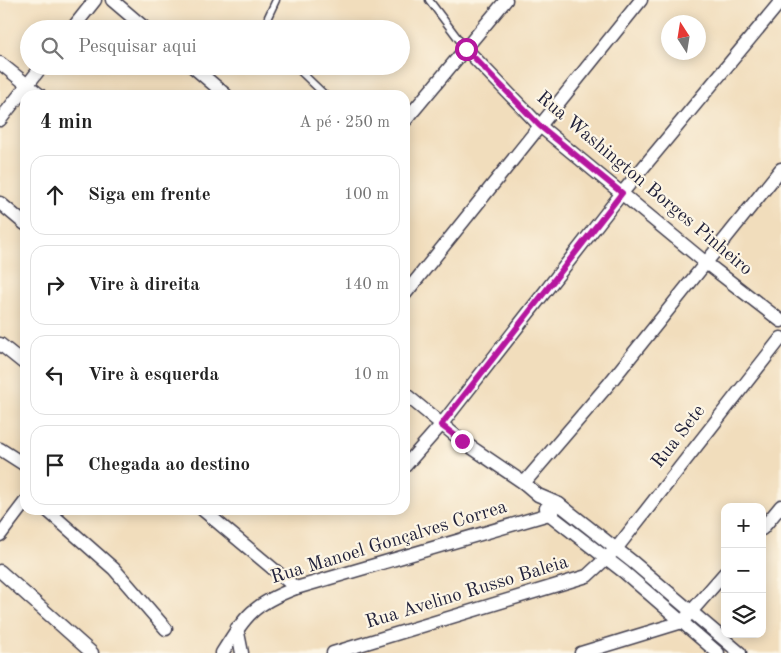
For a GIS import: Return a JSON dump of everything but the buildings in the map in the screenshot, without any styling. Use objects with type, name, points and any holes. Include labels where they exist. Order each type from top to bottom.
[{"type":"street","points":[[79,20],[95,0]]},
{"type":"street","points":[[112,0],[135,20]]},
{"type":"street","points":[[410,115],[506,0]]},
{"type":"street","points":[[410,288],[641,0]]},
{"type":"street","points":[[410,460],[441,425],[622,193],[781,1]]},
{"type":"street","name":"Rua Washington Borges Pinheiro","points":[[466,49],[540,126],[706,263],[781,321]]},
{"type":"street","points":[[0,63],[34,90]]},
{"type":"street","points":[[22,90],[34,75]]},
{"type":"street","points":[[203,75],[220,90]]},
{"type":"street","points":[[0,120],[20,93]]},
{"type":"street","points":[[524,483],[781,169]]},
{"type":"street","points":[[0,203],[20,220]]},
{"type":"street","name":"Rua Sete","points":[[607,559],[781,338]]},
{"type":"street","points":[[0,344],[20,360]]},
{"type":"street","points":[[410,398],[441,425],[524,483],[538,495],[559,504],[740,653]]},
{"type":"street","points":[[0,449],[20,461]]},
{"type":"street","points":[[538,495],[549,514],[607,559],[718,653]]},
{"type":"street","name":"Rua Manoel Gonçalves Correa","points":[[222,653],[237,628],[252,610],[260,604],[296,588],[549,514],[559,504]]},
{"type":"street","points":[[766,524],[781,506]]},
{"type":"street","points":[[0,534],[20,508]]},
{"type":"street","points":[[53,515],[114,569],[166,629]]},
{"type":"street","points":[[209,515],[296,588]]},
{"type":"street","name":"Rua Avelino Russo Baleia","points":[[333,653],[587,576],[607,559]]},
{"type":"street","points":[[0,570],[92,653]]},
{"type":"street","points":[[581,653],[682,622],[721,578]]},
{"type":"street","points":[[237,628],[242,653]]},
{"type":"lane","points":[[268,20],[276,0]]},
{"type":"lane","points":[[429,0],[466,49]]},
{"type":"lane","points":[[304,75],[320,90]]},
{"type":"route","points":[[462,441],[441,425],[622,193],[540,126],[466,49]]}]
